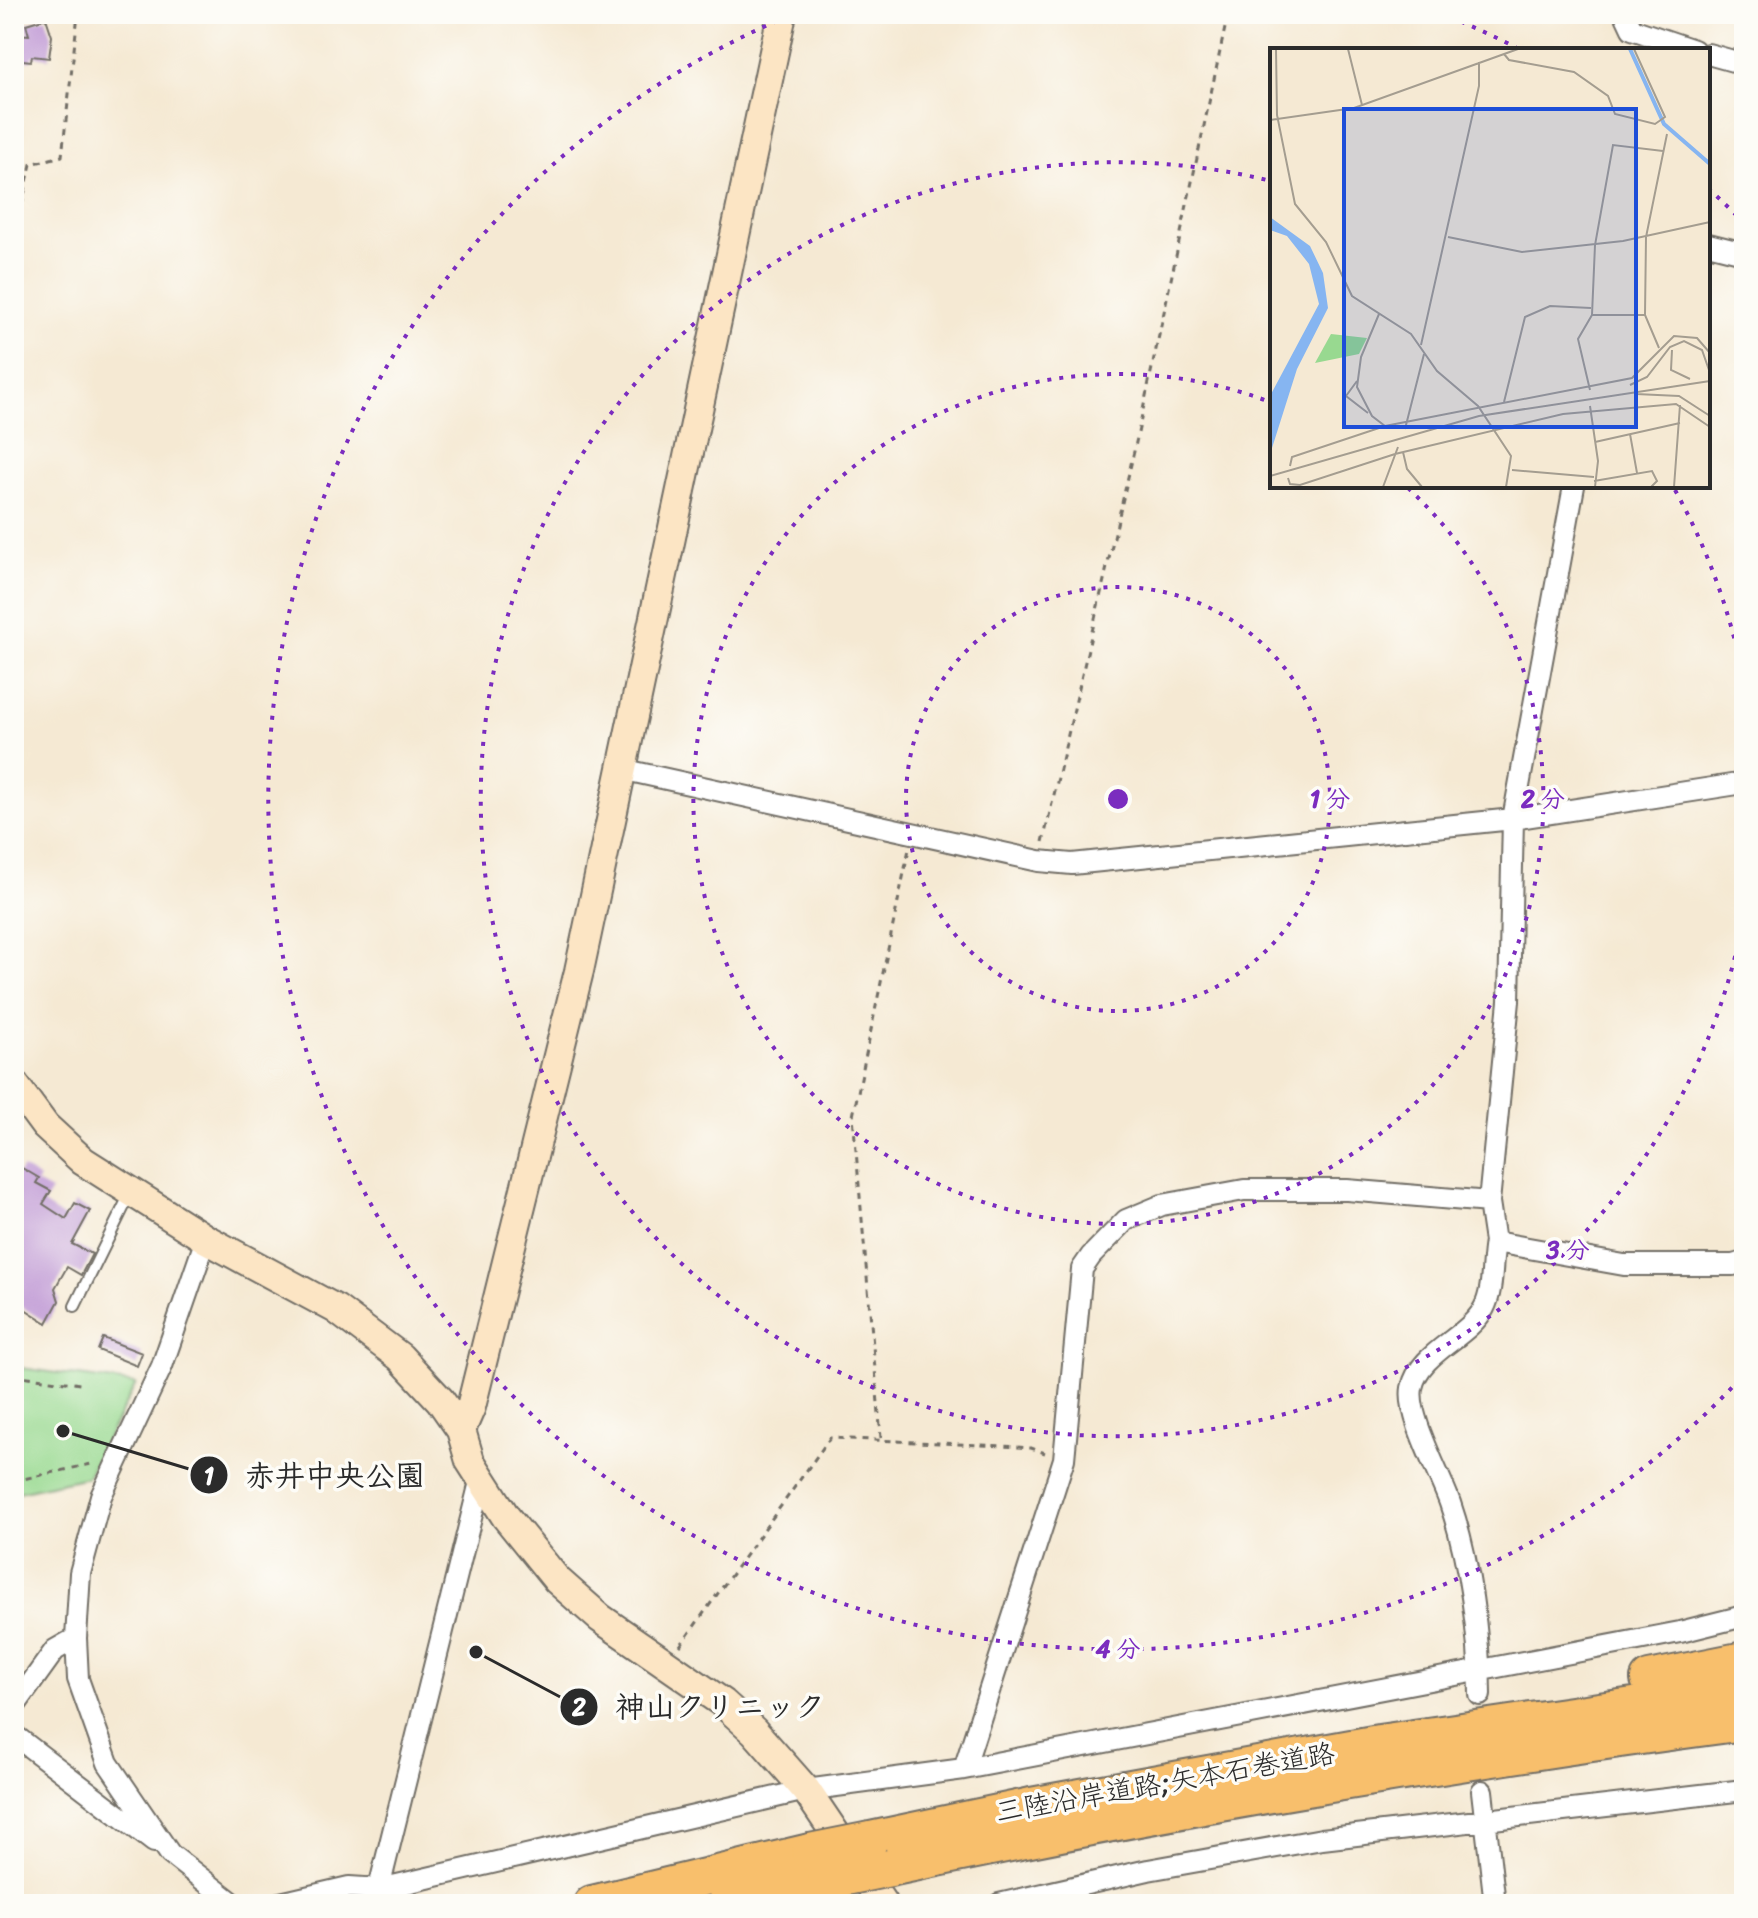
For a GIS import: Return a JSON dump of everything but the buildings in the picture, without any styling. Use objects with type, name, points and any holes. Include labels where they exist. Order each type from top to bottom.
[{"type":"highway","points":[[1193,1776],[1379,1731],[1744,1660]]},
{"type":"highway","name":"三陸沿岸道路;矢本石巻道路","points":[[880,1854],[1031,1806],[1379,1743],[1744,1690]]},
{"type":"highway","name":"三陸沿岸道路;矢本石巻道路","points":[[592,1904],[880,1854],[1525,1751],[1744,1722]]},
{"type":"highway","name":"三陸沿岸道路;矢本石巻道路","points":[[725,1904],[818,1867]]},
{"type":"street","points":[[461,1430],[471,1407],[579,971],[782,14]]},
{"type":"street","points":[[1625,14],[1632,29],[1688,48]]},
{"type":"street","points":[[1710,55],[1744,64]]},
{"type":"street","points":[[1710,244],[1744,253]]},
{"type":"street","points":[[1480,1695],[1480,1669],[1466,1568],[1451,1504],[1413,1408],[1412,1390],[1416,1377],[1428,1361],[1475,1321],[1485,1306],[1495,1242],[1489,1202],[1509,1001],[1513,819],[1574,488]]},
{"type":"street","points":[[621,769],[1039,861],[1072,864],[1513,819],[1744,783]]},
{"type":"street","points":[[14,1084],[45,1126],[83,1161],[206,1239],[336,1309],[400,1357],[440,1400],[461,1430],[470,1461],[506,1517],[557,1580],[600,1618],[723,1703],[744,1721],[806,1790],[883,1904]]},
{"type":"street","points":[[964,1769],[1064,1459],[1082,1269],[1091,1256],[1126,1220],[1162,1205],[1244,1190],[1347,1190],[1489,1202]]},
{"type":"street","points":[[170,1854],[108,1763],[78,1679],[76,1638],[80,1573],[101,1496],[162,1366],[206,1239]]},
{"type":"street","points":[[1495,1242],[1624,1265],[1733,1265],[1744,1262]]},
{"type":"street","points":[[378,1897],[481,1478]]},
{"type":"street","points":[[276,1904],[349,1887],[378,1897],[806,1790],[964,1769],[1680,1632],[1744,1616]]},
{"type":"street","points":[[14,1707],[55,1650],[76,1638]]},
{"type":"street","points":[[14,1735],[234,1904]]},
{"type":"street","points":[[999,1904],[1148,1870],[1308,1841],[1744,1790]]},
{"type":"street","points":[[1482,1791],[1495,1904]]},
{"type":"lane","points":[[75,1306],[131,1193]]},
{"type":"path","points":[[14,240],[31,164],[62,156],[78,14]]},
{"type":"path","points":[[1039,861],[1135,447],[1228,14]]},
{"type":"path","points":[[881,1438],[853,1116],[912,834]]},
{"type":"path","points":[[14,1375],[80,1384]]},
{"type":"path","points":[[666,1666],[830,1438],[881,1438],[1031,1448],[1064,1459]]},
{"type":"path","points":[[14,1481],[119,1458]]},
{"type":"green space","points":[[14,1367],[136,1384],[87,1477],[14,1493]]},
{"type":"place","name":"赤井中央公園","points":[[63,1431]]},
{"type":"place","name":"神山クリニック","points":[[476,1652]]}]
